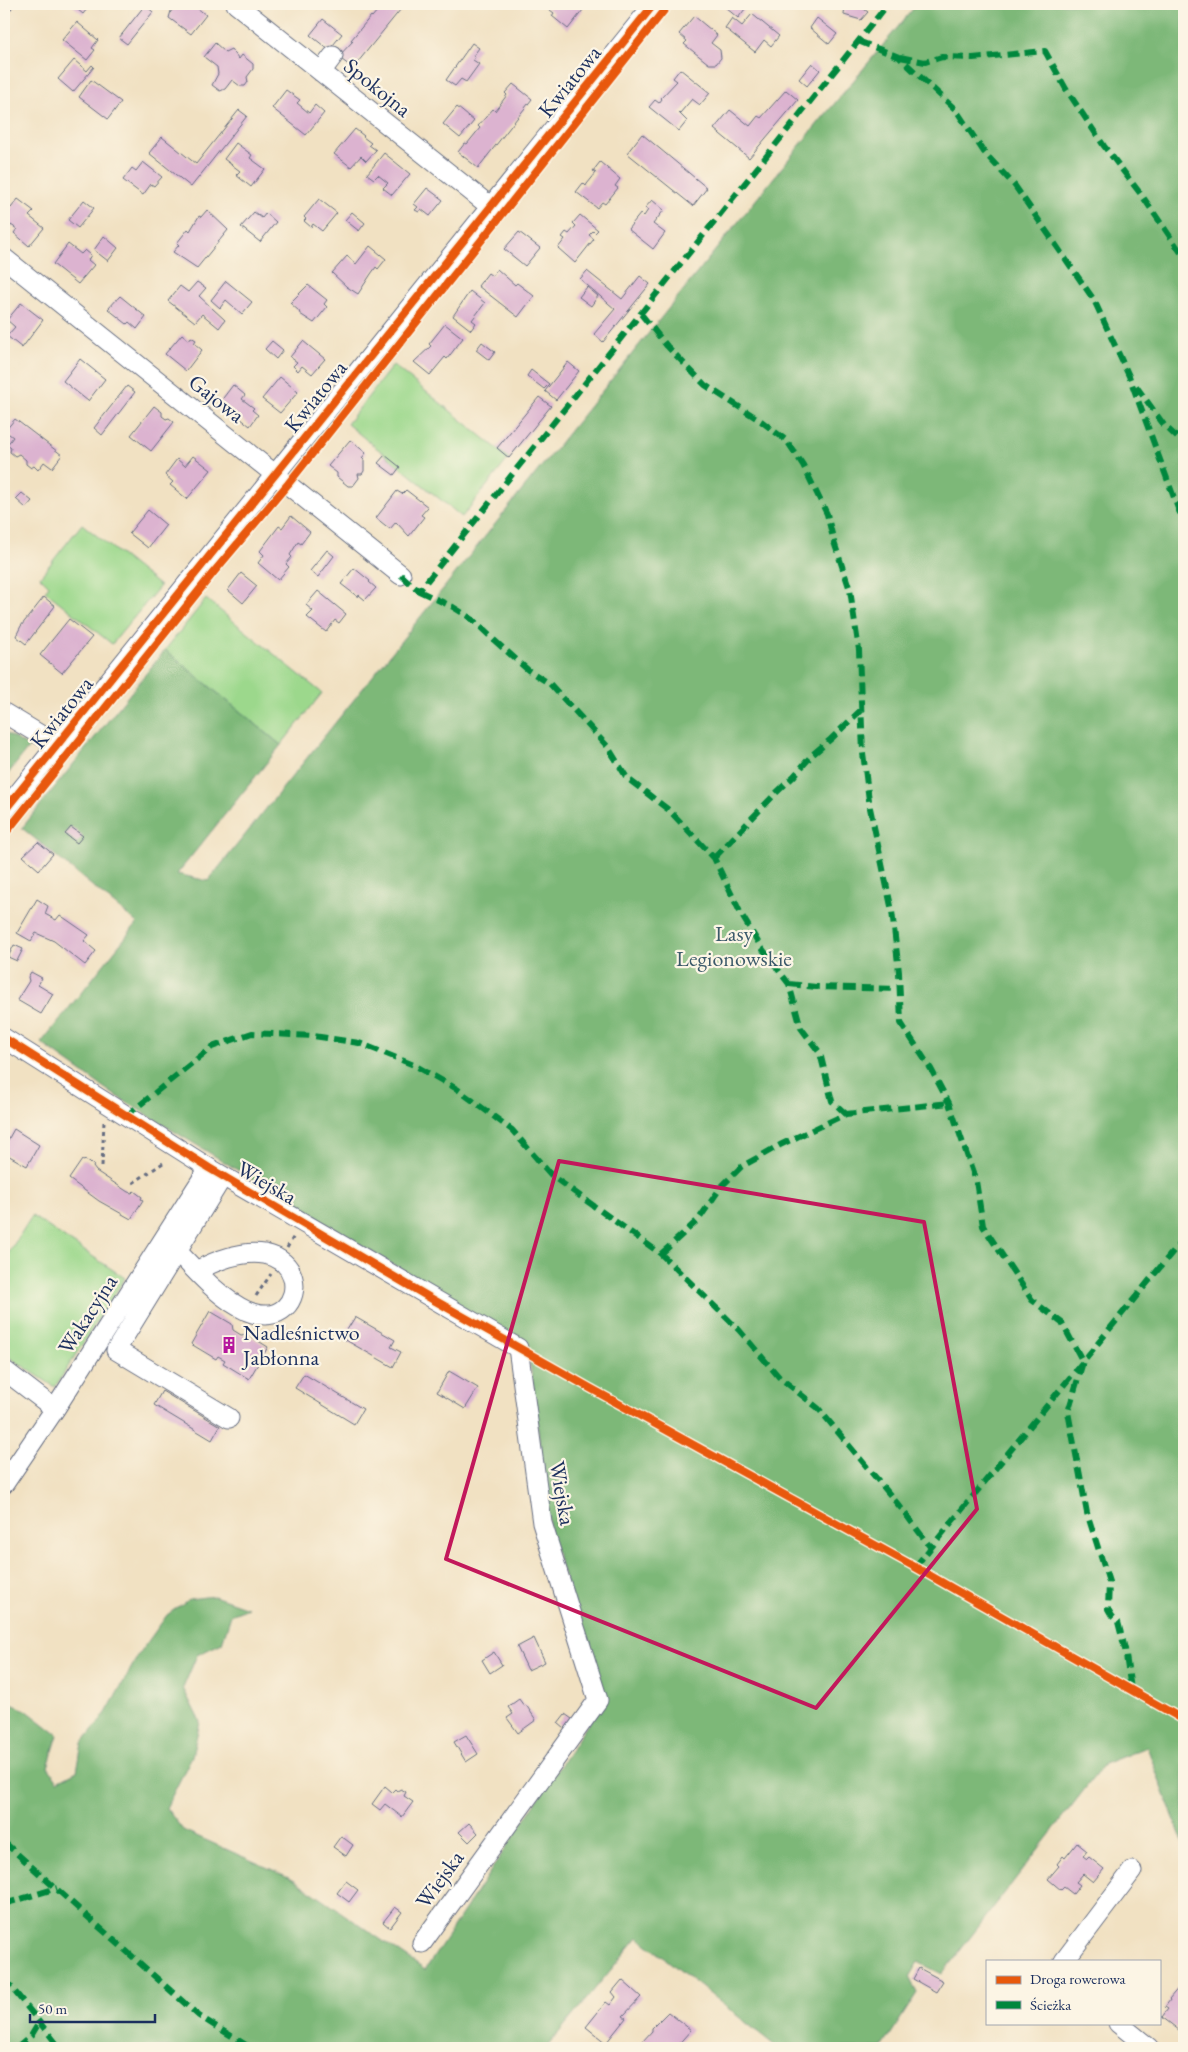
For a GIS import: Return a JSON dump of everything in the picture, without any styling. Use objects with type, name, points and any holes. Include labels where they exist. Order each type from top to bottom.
[{"type":"street","name":"Spokojna","points":[[236,4],[491,206]]},
{"type":"street","name":"Kwiatowa","points":[[4,811],[22,800],[58,745],[654,4]]},
{"type":"street","points":[[321,72],[333,56]]},
{"type":"street","name":"Gajowa","points":[[4,258],[401,575]]},
{"type":"street","points":[[4,713],[58,745]]},
{"type":"street","name":"Wiejska","points":[[4,1038],[216,1172],[518,1348],[542,1522],[598,1700],[422,1943]]},
{"type":"street","points":[[216,1172],[177,1251],[116,1350],[229,1418]]},
{"type":"street","name":"Wakacyjna","points":[[4,1484],[216,1172]]},
{"type":"street","points":[[177,1251],[196,1272],[224,1296],[247,1311],[265,1315],[282,1310],[291,1300],[295,1284],[291,1269],[280,1259],[269,1254],[235,1255],[218,1260],[196,1272]]},
{"type":"street","points":[[4,1370],[54,1409]]},
{"type":"street","points":[[1065,1960],[1132,1871]]},
{"type":"street","points":[[1119,2024],[1149,2048]]},
{"type":"path","points":[[102,1166],[105,1103]]},
{"type":"path","points":[[133,1183],[182,1151]]},
{"type":"path","points":[[247,1311],[295,1235]]},
{"type":"highlighted area","points":[[559,1161],[924,1222],[977,1509],[816,1708],[446,1559]]},
{"type":"green space","name":"Lasy Legionowskie","points":[[917,4],[1184,4],[1184,1845],[1147,1747],[1104,1764],[942,1974],[918,1962],[909,1977],[917,1993],[882,2048],[778,2048],[638,1937],[546,2048],[4,2048],[4,1701],[26,1710],[58,1735],[48,1767],[58,1781],[77,1771],[82,1743],[106,1713],[139,1654],[167,1615],[189,1599],[214,1596],[248,1608],[231,1615],[222,1643],[197,1655],[183,1688],[200,1722],[192,1756],[166,1808],[183,1830],[293,1879],[425,1970],[605,1698],[550,1534],[531,1370],[526,1346],[113,1094],[41,1043],[137,923],[22,828],[165,650],[281,745],[177,874],[208,881],[796,150]]},
{"type":"green space","points":[[393,365],[509,458],[462,517],[347,424]]},
{"type":"green space","points":[[82,524],[160,586],[112,644],[45,591],[49,586],[40,577]]},
{"type":"green space","points":[[206,599],[322,693],[281,745],[165,650]]},
{"type":"green space","points":[[4,732],[29,747],[4,779]]},
{"type":"green space","points":[[32,1216],[125,1278],[55,1387],[4,1354],[4,1260]]},
{"type":"building","points":[[4,4],[15,4],[4,18]]},
{"type":"building","points":[[73,4],[91,4],[83,14]]},
{"type":"building","points":[[180,4],[192,4],[206,15],[191,34],[169,18],[171,11]]},
{"type":"building","points":[[381,4],[405,4],[353,68],[338,57],[353,41],[351,40],[378,10]]},
{"type":"building","points":[[548,4],[575,4],[583,10],[568,29],[552,16],[554,13],[546,7]]},
{"type":"building","points":[[728,4],[738,4],[745,9],[738,18],[725,7]]},
{"type":"building","points":[[845,4],[857,4],[868,12],[861,20],[844,15]]},
{"type":"building","points":[[145,5],[153,12],[127,44],[119,38]]},
{"type":"building","points":[[752,14],[779,36],[771,46],[764,40],[755,52],[725,28],[732,18],[742,26]]},
{"type":"building","points":[[694,16],[717,35],[711,43],[720,50],[721,58],[716,64],[709,64],[684,44],[687,41],[679,34]]},
{"type":"building","points":[[817,18],[837,34],[829,44],[810,28]]},
{"type":"building","points":[[323,19],[342,34],[329,50],[310,35]]},
{"type":"building","points":[[77,22],[98,40],[92,48],[95,50],[87,60],[62,40]]},
{"type":"building","points":[[215,43],[225,52],[231,49],[239,59],[242,55],[253,64],[253,69],[247,77],[248,82],[245,86],[240,86],[232,80],[225,89],[220,91],[212,85],[218,74],[217,67],[204,57]]},
{"type":"building","points":[[472,43],[479,48],[473,56],[475,57],[473,60],[479,64],[466,82],[461,79],[455,86],[446,80]]},
{"type":"building","points":[[74,60],[87,71],[92,65],[94,67],[73,92],[58,79]]},
{"type":"building","points":[[812,63],[820,70],[807,86],[799,79]]},
{"type":"building","points":[[680,69],[710,93],[700,105],[692,99],[679,113],[687,121],[679,131],[649,107],[655,100],[659,103],[661,98],[677,81],[673,78]]},
{"type":"building","points":[[91,80],[121,102],[108,119],[79,97]]},
{"type":"building","points":[[513,84],[532,99],[478,168],[458,152],[465,143],[467,144],[480,128],[478,126],[493,109],[495,111],[507,95],[505,93]]},
{"type":"building","points":[[286,90],[300,100],[297,103],[309,113],[315,105],[324,113],[306,135],[272,108]]},
{"type":"building","points":[[786,90],[798,100],[749,158],[714,129],[730,110],[750,126],[758,116],[761,118]]},
{"type":"building","points":[[457,107],[474,121],[460,138],[443,124]]},
{"type":"building","points":[[239,110],[247,116],[191,187],[149,153],[162,137],[196,164]]},
{"type":"building","points":[[355,129],[376,150],[366,161],[361,156],[351,167],[334,154]]},
{"type":"building","points":[[642,134],[707,188],[693,206],[627,153]]},
{"type":"building","points":[[236,143],[252,155],[250,158],[265,169],[251,187],[236,175],[240,171],[224,159]]},
{"type":"building","points":[[384,153],[410,174],[392,195],[383,188],[388,183],[378,175],[374,179],[367,174]]},
{"type":"building","points":[[143,162],[162,177],[154,186],[151,184],[143,195],[123,180],[132,168],[136,171]]},
{"type":"building","points":[[600,162],[620,179],[615,186],[618,188],[605,204],[602,202],[597,208],[576,192],[583,183],[586,186],[596,173],[593,171]]},
{"type":"building","points":[[427,188],[443,200],[430,216],[421,209],[419,212],[415,210],[418,207],[414,204]]},
{"type":"building","points":[[18,199],[34,211],[29,216],[44,228],[29,246],[14,233],[17,229],[11,225],[10,227],[4,222],[4,207],[6,204],[11,208]]},
{"type":"building","points":[[319,199],[337,213],[322,231],[313,224],[311,227],[304,221],[306,219],[304,217]]},
{"type":"building","points":[[84,200],[94,208],[78,228],[68,220]]},
{"type":"building","points":[[652,200],[664,210],[653,224],[665,233],[653,249],[628,229],[641,213],[644,216],[648,210],[645,208]]},
{"type":"building","points":[[207,210],[228,230],[197,268],[173,252],[179,245],[177,243],[188,229],[190,231],[199,216],[201,217]]},
{"type":"building","points":[[254,212],[262,218],[266,213],[276,222],[260,242],[241,227]]},
{"type":"building","points":[[352,212],[365,223],[359,231],[345,220]]},
{"type":"building","points":[[580,215],[598,230],[595,233],[593,231],[589,235],[594,239],[575,263],[558,248],[565,239],[562,237],[566,232],[569,234],[576,226],[573,223]]},
{"type":"building","points":[[519,232],[540,248],[525,266],[504,249]]},
{"type":"building","points":[[104,236],[118,248],[108,261],[94,250]]},
{"type":"building","points":[[68,244],[81,254],[85,250],[91,255],[88,260],[94,265],[78,284],[53,264]]},
{"type":"building","points":[[370,246],[386,259],[378,269],[376,267],[358,294],[332,273],[347,256],[356,264]]},
{"type":"building","points":[[497,269],[515,285],[517,283],[534,296],[518,317],[478,286],[488,273],[492,276]]},
{"type":"building","points":[[587,271],[622,299],[640,276],[650,284],[603,342],[594,334],[615,309],[580,279]]},
{"type":"building","points":[[226,281],[252,302],[242,314],[226,300],[220,308],[211,300]]},
{"type":"building","points":[[197,282],[206,288],[199,296],[225,320],[219,328],[202,314],[195,322],[168,301],[180,286],[188,292]]},
{"type":"building","points":[[308,285],[327,300],[324,304],[327,307],[314,323],[300,314],[290,303]]},
{"type":"building","points":[[587,287],[598,296],[591,306],[579,297]]},
{"type":"building","points":[[470,291],[485,303],[472,320],[476,323],[471,330],[453,316]]},
{"type":"building","points":[[120,296],[146,317],[137,329],[129,322],[127,324],[108,309]]},
{"type":"building","points":[[21,303],[43,320],[22,348],[7,336],[15,327],[7,320]]},
{"type":"building","points":[[445,324],[463,338],[447,359],[445,357],[430,375],[414,362],[431,346],[429,344]]},
{"type":"building","points":[[182,334],[189,340],[191,337],[196,340],[194,343],[202,350],[186,371],[165,354]]},
{"type":"building","points":[[272,341],[283,350],[276,359],[265,349]]},
{"type":"building","points":[[303,341],[325,359],[312,374],[302,366],[298,371],[293,366],[297,362],[290,357]]},
{"type":"building","points":[[482,342],[495,352],[489,360],[476,350]]},
{"type":"building","points":[[80,359],[105,379],[88,401],[63,381]]},
{"type":"building","points":[[568,362],[579,371],[556,400],[545,391]]},
{"type":"building","points":[[531,370],[549,384],[544,389],[527,376]]},
{"type":"building","points":[[280,377],[298,392],[280,413],[262,399]]},
{"type":"building","points":[[233,385],[245,395],[242,399],[254,408],[252,410],[258,415],[250,426],[220,402]]},
{"type":"building","points":[[127,386],[135,392],[102,435],[94,428]]},
{"type":"building","points":[[539,397],[551,406],[509,458],[497,448]]},
{"type":"building","points":[[154,406],[162,412],[162,416],[174,422],[151,451],[131,435]]},
{"type":"building","points":[[15,419],[62,455],[52,468],[44,462],[38,470],[34,466],[31,468],[19,454],[15,456],[10,452],[11,448],[7,445],[13,437],[5,431]]},
{"type":"building","points":[[350,440],[366,453],[362,458],[364,460],[364,471],[362,474],[358,474],[359,478],[353,486],[348,486],[328,466]]},
{"type":"building","points":[[385,455],[400,467],[394,475],[378,463]]},
{"type":"building","points":[[193,456],[211,470],[187,499],[170,485],[173,482],[165,475],[177,459],[185,466]]},
{"type":"building","points":[[406,490],[428,507],[421,515],[424,517],[409,536],[396,522],[390,529],[376,518],[397,491],[402,494]]},
{"type":"building","points":[[22,493],[32,501],[26,508],[16,499]]},
{"type":"building","points":[[148,510],[166,525],[148,548],[129,533]]},
{"type":"building","points":[[291,516],[310,532],[301,544],[298,542],[290,555],[292,557],[286,564],[289,567],[278,580],[258,563],[264,555],[260,551],[279,526],[282,528]]},
{"type":"building","points":[[327,550],[334,556],[318,577],[310,571]]},
{"type":"building","points":[[354,568],[376,588],[365,600],[341,584]]},
{"type":"building","points":[[241,573],[257,586],[243,603],[228,590]]},
{"type":"building","points":[[318,591],[346,614],[339,623],[335,620],[326,632],[307,617],[313,611],[306,605]]},
{"type":"building","points":[[44,597],[55,606],[26,644],[16,636],[21,626]]},
{"type":"building","points":[[69,619],[92,637],[62,673],[40,655]]},
{"type":"building","points":[[71,827],[83,836],[77,843],[65,834]]},
{"type":"building","points":[[38,842],[53,854],[39,870],[23,856]]},
{"type":"building","points":[[37,899],[48,906],[45,914],[56,920],[60,915],[89,935],[84,941],[96,951],[85,965],[54,941],[36,933],[31,941],[17,933]]},
{"type":"building","points":[[14,945],[23,949],[17,961],[8,957]]},
{"type":"building","points":[[31,972],[42,978],[38,985],[53,994],[41,1014],[17,1000],[29,981],[28,977]]},
{"type":"building","points":[[14,1129],[39,1145],[27,1166],[4,1153],[4,1147]]},
{"type":"building","points":[[82,1160],[94,1165],[93,1167],[96,1171],[128,1192],[132,1193],[134,1191],[142,1197],[141,1199],[143,1200],[131,1219],[99,1201],[69,1179]]},
{"type":"building","name":"Nadleśnictwo Jabłonna","points":[[210,1311],[232,1324],[233,1330],[241,1335],[247,1334],[268,1347],[249,1379],[223,1363],[225,1360],[218,1356],[216,1359],[191,1344]]},
{"type":"building","points":[[355,1317],[395,1340],[391,1347],[401,1352],[393,1367],[342,1338]]},
{"type":"building","points":[[449,1371],[478,1388],[465,1409],[437,1392]]},
{"type":"building","points":[[304,1374],[363,1409],[354,1424],[295,1388]]},
{"type":"building","points":[[162,1391],[220,1426],[212,1440],[154,1405]]},
{"type":"building","points":[[534,1638],[545,1662],[528,1670],[517,1647]]},
{"type":"building","points":[[494,1652],[502,1665],[490,1673],[482,1660]]},
{"type":"building","points":[[519,1699],[524,1706],[526,1705],[536,1720],[518,1733],[507,1718],[513,1714],[508,1707]]},
{"type":"building","points":[[565,1714],[572,1719],[565,1729],[558,1723]]},
{"type":"building","points":[[466,1735],[478,1754],[466,1762],[454,1742]]},
{"type":"building","points":[[385,1786],[392,1792],[395,1789],[397,1791],[401,1789],[406,1792],[404,1796],[413,1802],[402,1817],[385,1804],[380,1810],[372,1804]]},
{"type":"building","points":[[469,1823],[478,1833],[469,1842],[459,1832]]},
{"type":"building","points":[[341,1836],[353,1845],[346,1856],[333,1847]]},
{"type":"building","points":[[1077,1843],[1087,1851],[1083,1856],[1087,1859],[1089,1857],[1104,1869],[1093,1882],[1083,1874],[1076,1882],[1080,1885],[1073,1894],[1064,1887],[1061,1890],[1048,1879],[1059,1866],[1057,1864],[1063,1856],[1065,1858]]},
{"type":"building","points":[[346,1881],[358,1890],[349,1902],[337,1893]]},
{"type":"building","points":[[395,1907],[402,1912],[390,1928],[383,1922]]},
{"type":"building","points":[[919,1968],[943,1981],[936,1992],[913,1979]]},
{"type":"building","points":[[622,1980],[641,1997],[623,2016],[626,2018],[606,2043],[586,2027],[606,2002],[610,2005],[616,1997],[612,1992]]},
{"type":"building","points":[[1180,1986],[1184,1989],[1184,2034],[1162,2017],[1168,2009],[1165,2007],[1169,1999]]},
{"type":"building","points":[[668,2012],[691,2030],[675,2048],[641,2048],[644,2044],[642,2042],[652,2031],[652,2028]]},
{"type":"marked path","points":[[401,575],[419,591],[888,4]]},
{"type":"marked path","points":[[858,41],[899,57],[956,110],[984,152],[1015,186],[1094,300],[1129,376],[1184,520]]},
{"type":"marked path","points":[[900,57],[925,62],[942,57],[973,58],[1045,51],[1066,89],[1104,146],[1143,197],[1184,257]]},
{"type":"marked path","points":[[641,314],[667,346],[705,385],[761,421],[787,441],[803,465],[827,514],[850,590],[859,650],[863,753],[870,808],[892,911],[899,972],[901,1023],[931,1069],[949,1103],[976,1181],[983,1226],[1032,1300],[1062,1323],[1083,1362],[1068,1412],[1087,1513],[1109,1582],[1108,1609],[1118,1622],[1125,1649],[1131,1689]]},
{"type":"marked path","points":[[1136,386],[1164,425],[1184,444]]},
{"type":"marked path","points":[[419,591],[453,607],[472,619],[528,670],[550,684],[608,747],[627,778],[670,811],[714,858],[741,914],[761,947],[789,984],[801,1028],[820,1053],[832,1101],[846,1114]]},
{"type":"marked path","points":[[714,858],[812,755],[862,709]]},
{"type":"marked path","points":[[789,984],[816,987],[900,989]]},
{"type":"marked path","points":[[126,1116],[212,1047],[252,1033],[314,1036],[359,1043],[414,1065],[457,1089],[512,1130],[552,1176],[661,1254],[739,1330],[779,1377],[818,1408],[901,1508],[931,1548]]},
{"type":"marked path","points":[[661,1254],[699,1219],[721,1187],[741,1167],[780,1145],[846,1114],[949,1103]]},
{"type":"marked path","points":[[915,1567],[1184,1238]]},
{"type":"marked path","points":[[4,1842],[199,2016],[251,2048]]},
{"type":"marked path","points":[[4,1904],[57,1888]]},
{"type":"marked path","points":[[4,1978],[60,2048]]},
{"type":"marked path","points":[[17,2048],[31,2036],[40,2021]]},
{"type":"cycle path","points":[[4,811],[654,4]]},
{"type":"cycle path","points":[[4,835],[213,573],[288,484],[669,4]]},
{"type":"cycle path","points":[[4,1038],[209,1168],[432,1299],[915,1567],[1184,1720]]},
{"type":"place","name":"Nadleśnictwo Jabłonna","points":[[229,1345]]}]
